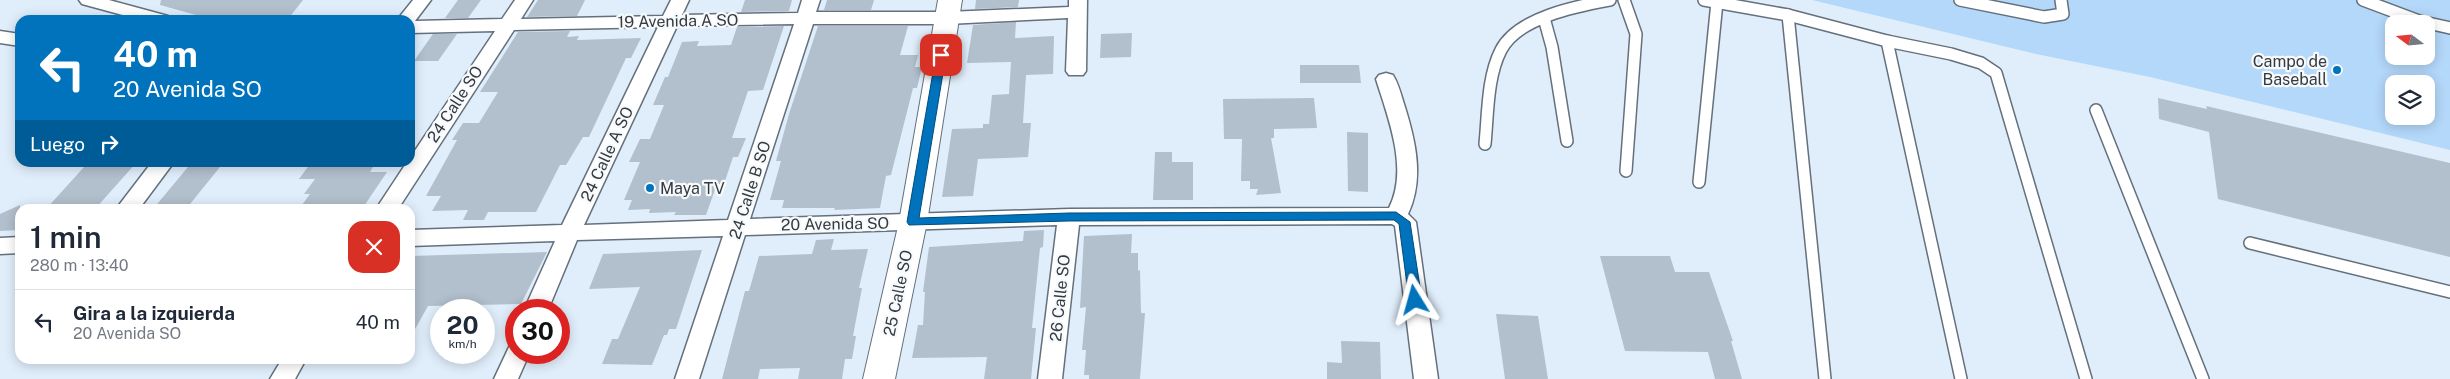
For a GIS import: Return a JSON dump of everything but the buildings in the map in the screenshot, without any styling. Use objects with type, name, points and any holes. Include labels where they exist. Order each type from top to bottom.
[{"type":"street","points":[[88,0],[144,15]]},
{"type":"street","points":[[410,15],[422,0]]},
{"type":"street","name":"24 Calle SO","points":[[415,166],[524,0]]},
{"type":"street","name":"24 Calle A SO","points":[[541,299],[570,231],[680,0]]},
{"type":"street","points":[[1076,72],[1077,6]]},
{"type":"street","name":"19 Avenida A SO","points":[[415,28],[669,21],[808,9],[948,9],[1077,6]]},
{"type":"street","name":"24 Calle B SO","points":[[687,379],[808,9]]},
{"type":"street","name":"25 Calle SO","points":[[879,379],[913,222],[948,9]]},
{"type":"street","points":[[0,37],[15,39]]},
{"type":"street","points":[[1386,78],[1404,138],[1407,185],[1402,207],[1388,216]]},
{"type":"street","points":[[131,204],[160,167]]},
{"type":"street","name":"24 Calle SO","points":[[390,204],[414,167]]},
{"type":"street","points":[[1388,216],[1404,222],[1426,379]]},
{"type":"street","name":"20 Avenida SO","points":[[415,238],[570,231],[1069,217],[1388,216]]},
{"type":"street","name":"26 Calle SO","points":[[1050,379],[1069,217]]},
{"type":"street","points":[[0,246],[15,246]]},
{"type":"street","points":[[282,379],[291,364]]},
{"type":"street","points":[[506,379],[513,364]]},
{"type":"lane","points":[[1485,144],[1492,84],[1502,48],[1513,36],[1544,18],[1574,6],[1610,0]]},
{"type":"lane","points":[[1624,0],[1636,34],[1626,171]]},
{"type":"lane","points":[[1704,0],[1788,15],[1981,63],[1996,73],[2086,379]]},
{"type":"lane","points":[[1960,0],[2050,17],[2063,14],[2061,0]]},
{"type":"lane","points":[[2363,0],[2419,22],[2450,28]]},
{"type":"lane","points":[[1699,182],[1717,2]]},
{"type":"lane","points":[[1788,15],[1825,379]]},
{"type":"lane","points":[[1544,18],[1552,47],[1566,141]]},
{"type":"lane","points":[[1887,41],[1961,379]]},
{"type":"lane","points":[[2096,110],[2203,379]]},
{"type":"lane","points":[[2250,243],[2450,292]]},
{"type":"shaded area","points":[[1812,0],[2450,0],[2450,150],[2150,77],[2036,54]]},
{"type":"place","name":"Campo de Baseball","points":[[2337,70]]},
{"type":"place","name":"Maya TV","points":[[650,188]]},
{"type":"route","points":[[941,55],[913,222],[1069,217],[1396,216],[1404,222],[1415,300]]}]
